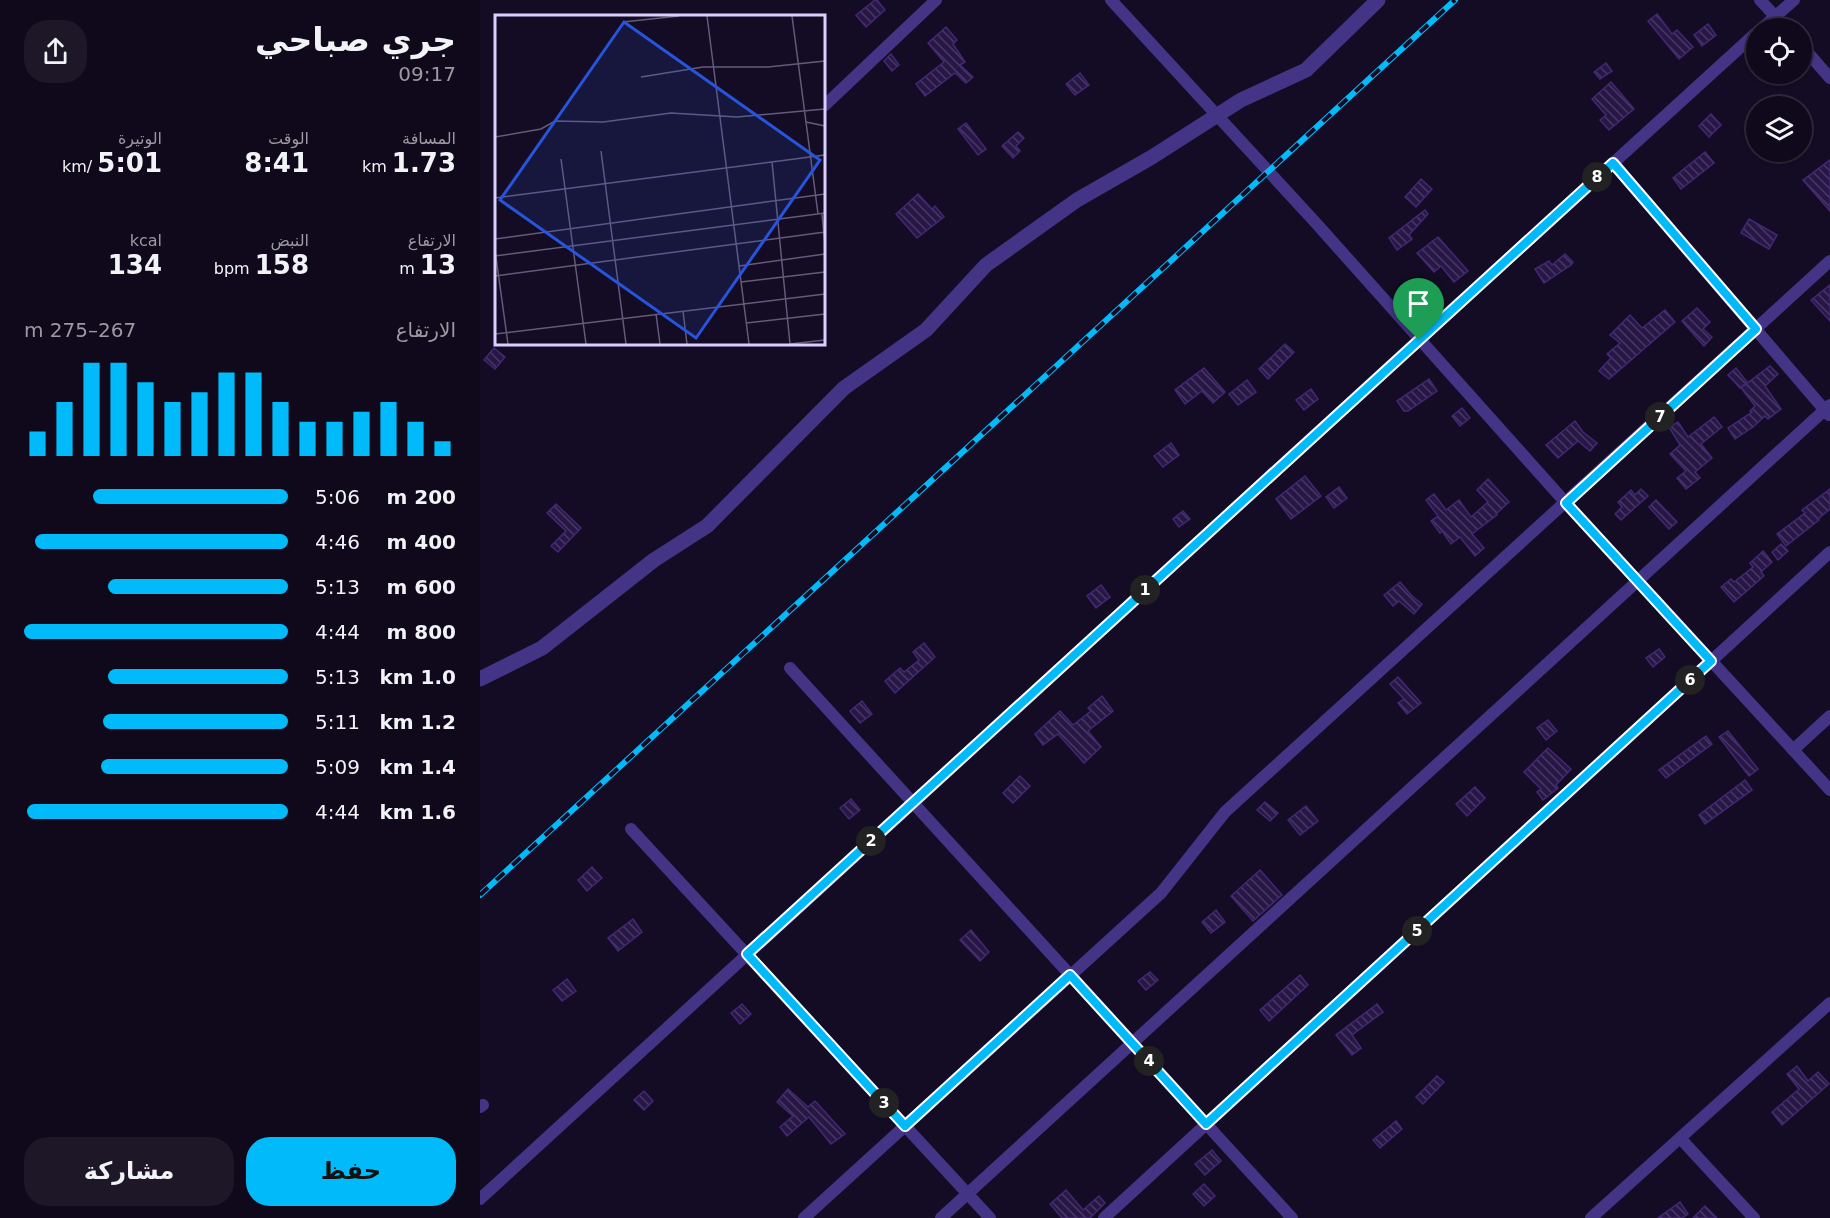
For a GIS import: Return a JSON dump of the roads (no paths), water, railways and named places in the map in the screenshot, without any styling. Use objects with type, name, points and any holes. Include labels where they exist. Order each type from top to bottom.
[{"type":"street","points":[[825,105],[936,0]]},
{"type":"street","points":[[1111,0],[1315,222],[1566,503],[1830,790]]},
{"type":"street","points":[[480,679],[542,648],[654,560],[707,526],[844,388],[926,330],[986,265],[1077,200],[1152,157],[1241,100],[1306,70],[1378,0]]},
{"type":"street","points":[[1760,0],[1775,17],[1794,0]]},
{"type":"street","points":[[480,1199],[1746,42]]},
{"type":"street","points":[[1812,57],[1830,78]]},
{"type":"street","points":[[941,1218],[1828,410],[1613,163]]},
{"type":"street","points":[[804,1218],[1161,892],[1225,812],[1830,261]]},
{"type":"street","points":[[1104,1218],[1830,552]]},
{"type":"street","points":[[790,668],[1292,1218]]},
{"type":"street","points":[[1793,750],[1830,716]]},
{"type":"street","points":[[631,829],[990,1218]]},
{"type":"street","points":[[1591,1218],[1830,1003]]},
{"type":"street","points":[[1680,1138],[1754,1218]]},
{"type":"railway","points":[[480,895],[1455,0]]}]
